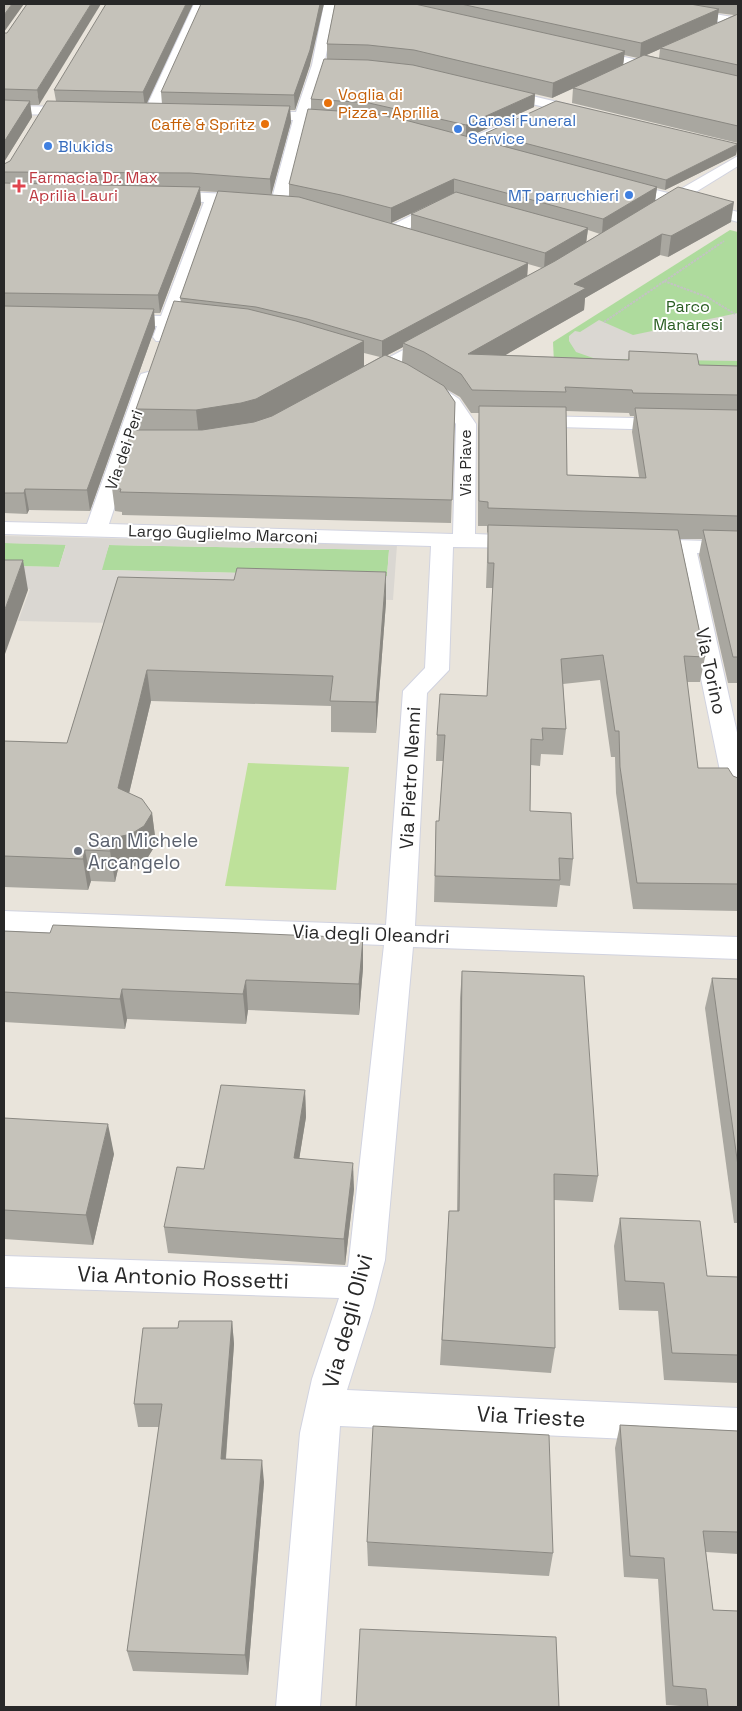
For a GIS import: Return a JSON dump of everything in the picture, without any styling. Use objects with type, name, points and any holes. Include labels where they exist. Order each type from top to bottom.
[{"type":"street","points":[[170,113],[146,112],[200,4]]},
{"type":"street","points":[[279,202],[301,117],[318,65],[330,4]]},
{"type":"street","points":[[639,4],[736,22]]},
{"type":"street","points":[[717,29],[736,22]]},
{"type":"street","points":[[574,49],[738,86]]},
{"type":"street","points":[[623,73],[658,57]]},
{"type":"street","points":[[318,65],[334,65]]},
{"type":"street","points":[[490,90],[599,116]]},
{"type":"street","points":[[34,127],[53,96]]},
{"type":"street","points":[[468,144],[570,97]]},
{"type":"street","points":[[4,110],[93,111]]},
{"type":"street","points":[[235,115],[360,120]]},
{"type":"street","points":[[450,140],[486,150]]},
{"type":"street","points":[[654,212],[738,160]]},
{"type":"street","points":[[608,182],[738,217]]},
{"type":"street","points":[[143,196],[279,202],[295,205]]},
{"type":"street","name":"Via dei Peri","points":[[96,530],[156,354],[212,200]]},
{"type":"street","points":[[392,231],[454,200],[463,202]]},
{"type":"street","points":[[374,225],[410,236]]},
{"type":"street","points":[[100,320],[168,321],[226,325]]},
{"type":"street","points":[[350,386],[452,329]]},
{"type":"street","name":"Via Piave","points":[[358,358],[407,377],[452,402],[465,421],[467,431],[453,540]]},
{"type":"street","points":[[465,421],[487,421]]},
{"type":"street","points":[[516,422],[738,426]]},
{"type":"street","points":[[126,444],[145,444]]},
{"type":"street","name":"Largo Guglielmo Marconi","points":[[4,528],[540,542]]},
{"type":"street","name":"Via Pietro Nenni","points":[[400,935],[415,691],[437,670],[453,540]]},
{"type":"street","points":[[627,545],[738,548]]},
{"type":"street","name":"Via Torino","points":[[685,546],[728,704],[738,795]]},
{"type":"street","name":"Via degli Oleandri","points":[[4,921],[738,948]]},
{"type":"street","name":"Via degli Olivi","points":[[298,1707],[316,1459],[324,1407],[361,1283],[369,1237],[400,935]]},
{"type":"street","name":"Via Antonio Rossetti","points":[[4,1272],[361,1283]]},
{"type":"street","name":"Via Trieste","points":[[324,1407],[738,1426]]},
{"type":"path","points":[[604,322],[730,237]]},
{"type":"path","points":[[664,281],[707,297],[735,314]]},
{"type":"green space","name":"Parco Manaresi","points":[[730,230],[738,232],[738,367],[554,363],[553,342]]},
{"type":"green space","points":[[4,543],[66,544],[59,567],[4,566]]},
{"type":"green space","points":[[109,545],[389,550],[387,576],[101,570]]},
{"type":"green space","points":[[248,763],[349,767],[336,890],[225,886]]},
{"type":"shaded area","points":[[738,313],[738,361],[596,359],[576,352],[569,341],[569,336],[575,331],[580,332],[599,320],[633,335]]},
{"type":"shaded area","points":[[4,536],[397,545],[393,600],[236,596],[115,623],[18,621],[30,589],[4,588],[4,566],[59,567],[66,545],[4,543]],"holes":[[[109,545],[389,550],[387,576],[102,570]]]},
{"type":"building","points":[[4,4],[12,4],[4,15]]},
{"type":"building","points":[[27,4],[91,4],[37,90],[4,89],[4,33],[7,33]]},
{"type":"building","points":[[106,4],[186,4],[143,92],[54,90]]},
{"type":"building","points":[[201,4],[320,4],[310,50],[294,95],[161,92]]},
{"type":"building","points":[[335,4],[415,4],[625,51],[553,83],[414,50],[368,45],[327,44]]},
{"type":"building","points":[[461,4],[690,4],[719,9],[641,43]]},
{"type":"building","points":[[738,14],[738,65],[660,48]]},
{"type":"building","points":[[644,55],[738,76],[738,126],[573,88]]},
{"type":"building","points":[[324,59],[368,60],[413,65],[535,94],[466,125],[369,103],[311,99]]},
{"type":"building","points":[[4,100],[30,101],[4,142]]},
{"type":"building","points":[[47,101],[290,106],[270,179],[190,173],[4,172],[4,164],[10,161]]},
{"type":"building","points":[[556,101],[738,144],[666,180],[486,133]]},
{"type":"building","points":[[308,109],[369,113],[405,120],[657,187],[603,219],[454,179],[391,208],[289,184]]},
{"type":"building","points":[[4,183],[200,187],[158,295],[4,293]]},
{"type":"building","points":[[678,187],[734,202],[671,236],[662,234],[574,284],[586,288],[468,354],[629,360],[629,351],[697,354],[699,365],[738,366],[738,395],[633,393],[632,390],[565,387],[566,392],[472,390],[461,374],[424,352],[403,343],[555,261]]},
{"type":"building","points":[[218,191],[299,197],[528,263],[382,341],[307,319],[256,307],[180,298]]},
{"type":"building","points":[[456,192],[588,228],[545,253],[411,214]]},
{"type":"building","points":[[174,301],[248,309],[364,341],[256,399],[196,410],[136,409]]},
{"type":"building","points":[[4,306],[154,309],[87,490],[25,489],[24,493],[4,493]]},
{"type":"building","points":[[385,355],[407,364],[444,386],[455,402],[452,500],[120,492],[121,489],[112,488],[132,430],[202,430],[254,422],[272,416]]},
{"type":"building","points":[[479,406],[566,407],[567,475],[646,478],[635,408],[738,410],[738,516],[488,508],[488,502],[479,501]]},
{"type":"building","points":[[488,525],[678,530],[705,657],[684,656],[698,768],[728,768],[733,776],[738,778],[738,884],[637,883],[620,767],[619,731],[615,731],[603,655],[561,659],[566,729],[542,728],[543,740],[531,739],[530,811],[571,813],[573,859],[559,858],[560,880],[435,876],[436,821],[439,821],[445,735],[437,735],[440,694],[487,696],[494,563],[488,563]]},
{"type":"building","points":[[703,530],[738,531],[738,657],[733,657]]},
{"type":"building","points":[[4,560],[23,560],[4,612]]},
{"type":"building","points":[[237,568],[386,572],[376,702],[330,701],[333,676],[147,670],[118,788],[142,799],[152,813],[144,826],[131,834],[113,838],[110,851],[85,850],[83,859],[4,856],[4,741],[67,743],[118,577],[234,580]]},
{"type":"building","points":[[53,925],[363,938],[359,984],[246,980],[243,994],[122,989],[120,999],[4,992],[4,931],[50,933]]},
{"type":"building","points":[[462,971],[584,976],[598,1176],[554,1174],[555,1348],[442,1340],[449,1211],[459,1211]]},
{"type":"building","points":[[712,978],[738,979],[738,1166]]},
{"type":"building","points":[[221,1085],[305,1090],[294,1158],[353,1163],[344,1239],[164,1227],[177,1167],[204,1169]]},
{"type":"building","points":[[4,1118],[108,1124],[86,1215],[4,1210]]},
{"type":"building","points":[[620,1218],[700,1221],[707,1276],[738,1277],[738,1355],[672,1353],[664,1283],[625,1281]]},
{"type":"building","points":[[179,1321],[232,1321],[221,1459],[262,1460],[245,1655],[127,1651],[162,1404],[134,1404],[143,1328],[178,1328]]},
{"type":"building","points":[[620,1425],[738,1431],[738,1532],[703,1531],[713,1610],[738,1611],[738,1707],[708,1707],[706,1689],[673,1686],[664,1558],[630,1556]]},
{"type":"building","points":[[373,1426],[549,1435],[553,1553],[367,1542]]},
{"type":"building","points":[[360,1629],[556,1637],[559,1707],[356,1707]]},
{"type":"place","name":"Voglia di Pizza - Aprilia","points":[[328,103]]},
{"type":"place","name":"Caffè & Spritz","points":[[265,124]]},
{"type":"place","name":"Carosi Funeral Service","points":[[458,129]]},
{"type":"place","name":"Blukids","points":[[48,146]]},
{"type":"place","name":"Farmacia Dr. Max Aprilia Lauri","points":[[19,186]]},
{"type":"place","name":"MT parruchieri","points":[[629,195]]},
{"type":"place","name":"San Michele Arcangelo","points":[[78,851]]}]
